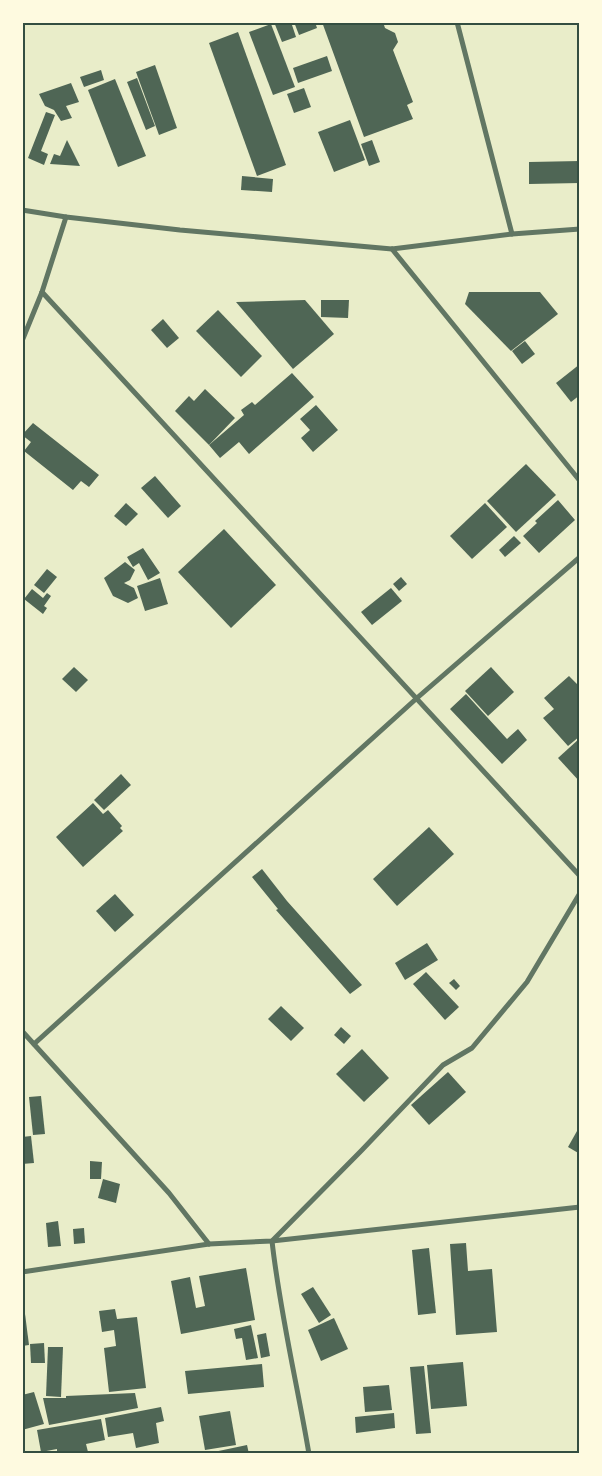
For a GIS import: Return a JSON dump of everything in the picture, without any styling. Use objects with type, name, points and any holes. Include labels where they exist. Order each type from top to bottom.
[{"type":"street","points":[[457,22],[512,234]]},
{"type":"street","points":[[22,210],[180,230],[392,249],[512,234],[580,229]]},
{"type":"street","points":[[22,341],[42,292],[66,217]]},
{"type":"street","points":[[392,249],[580,481]]},
{"type":"street","points":[[42,292],[580,876]]},
{"type":"street","points":[[34,1044],[417,698],[580,557]]},
{"type":"street","points":[[272,1241],[362,1151],[443,1065],[450,1059],[460,1056],[472,1048],[527,982],[580,893]]},
{"type":"street","points":[[22,1031],[168,1193],[209,1244]]},
{"type":"street","points":[[22,1272],[209,1244],[272,1241],[580,1207]]},
{"type":"street","points":[[272,1241],[275,1268],[309,1454]]},
{"type":"building","points":[[274,22],[291,22],[296,37],[282,42]]},
{"type":"building","points":[[294,22],[315,22],[317,28],[299,35]]},
{"type":"building","points":[[322,22],[383,22],[385,28],[395,33],[398,42],[393,50],[413,102],[407,105],[413,119],[364,137]]},
{"type":"building","points":[[271,24],[295,87],[273,95],[249,32]]},
{"type":"building","points":[[238,32],[286,165],[257,176],[209,43]]},
{"type":"building","points":[[327,56],[332,71],[298,83],[293,68]]},
{"type":"building","points":[[155,65],[177,128],[159,135],[136,72]]},
{"type":"building","points":[[101,70],[104,80],[84,87],[80,77]]},
{"type":"building","points":[[137,78],[155,126],[146,130],[127,82]]},
{"type":"building","points":[[115,79],[146,156],[118,167],[88,90]]},
{"type":"building","points":[[71,83],[79,102],[66,106],[72,118],[61,121],[54,110],[45,106],[39,94]]},
{"type":"building","points":[[304,88],[311,107],[294,113],[287,94]]},
{"type":"building","points":[[46,112],[55,115],[41,151],[48,154],[44,165],[28,158]]},
{"type":"building","points":[[350,120],[365,160],[334,172],[318,132]]},
{"type":"building","points":[[67,140],[80,166],[50,164],[54,154],[60,156]]},
{"type":"building","points":[[372,140],[380,162],[369,166],[361,144]]},
{"type":"building","points":[[580,161],[580,183],[529,184],[529,162]]},
{"type":"building","points":[[242,176],[273,179],[272,192],[241,190]]},
{"type":"building","points":[[469,292],[540,292],[558,314],[511,351],[465,304]]},
{"type":"building","points":[[305,300],[334,334],[293,369],[236,302]]},
{"type":"building","points":[[321,300],[349,300],[348,318],[321,317]]},
{"type":"building","points":[[218,310],[262,356],[241,377],[196,331]]},
{"type":"building","points":[[163,319],[179,338],[167,348],[151,330]]},
{"type":"building","points":[[525,341],[535,354],[522,364],[512,351]]},
{"type":"building","points":[[580,364],[580,395],[571,402],[556,383]]},
{"type":"building","points":[[292,373],[314,397],[249,454],[239,442],[220,458],[209,445],[244,415],[241,410],[252,402],[255,405]]},
{"type":"building","points":[[205,389],[235,418],[209,445],[175,411],[189,396],[194,401]]},
{"type":"building","points":[[316,405],[338,430],[313,452],[301,438],[310,430],[300,419]]},
{"type":"building","points":[[33,423],[99,475],[89,487],[81,481],[73,490],[24,451],[31,442],[22,435]]},
{"type":"building","points":[[526,464],[556,495],[516,532],[487,501]]},
{"type":"building","points":[[155,476],[181,506],[168,518],[141,488]]},
{"type":"building","points":[[558,500],[575,520],[539,553],[523,536],[537,523],[535,521]]},
{"type":"building","points":[[126,503],[138,514],[126,526],[114,516]]},
{"type":"building","points":[[485,503],[507,527],[472,559],[450,536]]},
{"type":"building","points":[[224,529],[276,585],[231,628],[178,572]]},
{"type":"building","points":[[514,536],[521,543],[505,557],[499,550]]},
{"type":"building","points":[[143,548],[160,573],[148,580],[139,563],[133,567],[127,557]]},
{"type":"building","points":[[125,562],[135,570],[130,580],[124,583],[134,588],[138,598],[128,603],[113,596],[104,578]]},
{"type":"building","points":[[47,569],[57,577],[44,593],[34,585]]},
{"type":"building","points":[[401,577],[407,584],[399,591],[393,584]]},
{"type":"building","points":[[160,578],[168,604],[145,611],[137,586]]},
{"type":"building","points":[[391,588],[402,601],[372,625],[361,612]]},
{"type":"building","points":[[32,589],[43,598],[47,593],[51,596],[44,606],[47,608],[43,614],[24,599]]},
{"type":"building","points":[[74,667],[88,680],[76,692],[62,679]]},
{"type":"building","points":[[491,667],[514,692],[488,716],[465,691]]},
{"type":"building","points":[[569,676],[580,687],[580,736],[568,746],[543,718],[554,709],[544,698]]},
{"type":"building","points":[[466,694],[507,739],[518,729],[527,740],[502,764],[450,709]]},
{"type":"building","points":[[580,738],[580,782],[558,758]]},
{"type":"building","points":[[121,774],[131,785],[104,810],[94,800]]},
{"type":"building","points":[[93,803],[103,814],[108,810],[122,826],[120,828],[123,831],[83,867],[56,837]]},
{"type":"building","points":[[429,827],[454,854],[397,906],[373,879]]},
{"type":"building","points":[[262,869],[287,901],[362,985],[350,994],[276,910],[278,909],[252,877]]},
{"type":"building","points":[[115,894],[134,915],[115,932],[96,911]]},
{"type":"building","points":[[427,943],[438,960],[405,980],[395,963]]},
{"type":"building","points":[[426,972],[459,1007],[445,1020],[413,984]]},
{"type":"building","points":[[454,979],[460,986],[456,990],[449,983]]},
{"type":"building","points":[[281,1006],[304,1028],[291,1041],[268,1019]]},
{"type":"building","points":[[341,1027],[351,1036],[344,1044],[334,1035]]},
{"type":"building","points":[[362,1049],[389,1078],[364,1102],[336,1074]]},
{"type":"building","points":[[448,1072],[466,1092],[429,1125],[411,1105]]},
{"type":"building","points":[[41,1096],[45,1134],[33,1135],[29,1097]]},
{"type":"building","points":[[577,1131],[580,1133],[580,1154],[568,1147]]},
{"type":"building","points":[[31,1136],[34,1163],[22,1164],[22,1137]]},
{"type":"building","points":[[90,1161],[102,1162],[101,1179],[90,1179]]},
{"type":"building","points":[[103,1179],[120,1184],[116,1203],[98,1198]]},
{"type":"building","points":[[58,1221],[61,1246],[48,1247],[46,1223]]},
{"type":"building","points":[[84,1228],[85,1243],[74,1244],[73,1229]]},
{"type":"building","points":[[466,1243],[468,1271],[492,1269],[497,1332],[456,1335],[450,1244]]},
{"type":"building","points":[[429,1248],[436,1313],[418,1315],[412,1250]]},
{"type":"building","points":[[246,1268],[255,1320],[181,1334],[171,1281],[190,1277],[196,1308],[205,1306],[199,1276]]},
{"type":"building","points":[[313,1287],[331,1315],[319,1323],[301,1294]]},
{"type":"building","points":[[22,1306],[24,1306],[29,1345],[22,1346]]},
{"type":"building","points":[[115,1309],[117,1319],[137,1317],[146,1388],[109,1392],[104,1348],[116,1346],[114,1330],[102,1332],[99,1311]]},
{"type":"building","points":[[334,1318],[348,1349],[321,1361],[308,1330]]},
{"type":"building","points":[[251,1325],[258,1358],[246,1360],[242,1338],[236,1339],[234,1329]]},
{"type":"building","points":[[266,1333],[270,1356],[261,1358],[257,1335]]},
{"type":"building","points":[[44,1343],[45,1363],[31,1363],[30,1344]]},
{"type":"building","points":[[48,1347],[63,1347],[61,1397],[46,1396]]},
{"type":"building","points":[[463,1362],[467,1406],[431,1409],[427,1365]]},
{"type":"building","points":[[262,1364],[264,1387],[188,1394],[185,1371]]},
{"type":"building","points":[[424,1366],[431,1433],[416,1434],[410,1367]]},
{"type":"building","points":[[389,1385],[392,1410],[365,1412],[363,1387]]},
{"type":"building","points":[[34,1392],[44,1424],[22,1430],[22,1395]]},
{"type":"building","points":[[135,1393],[138,1408],[49,1425],[43,1398],[66,1398],[66,1396]]},
{"type":"building","points":[[161,1407],[164,1421],[156,1423],[159,1443],[136,1448],[133,1433],[108,1437],[105,1418]]},
{"type":"building","points":[[230,1411],[236,1445],[205,1450],[199,1416]]},
{"type":"building","points":[[394,1413],[395,1428],[356,1433],[355,1417]]},
{"type":"building","points":[[101,1419],[105,1440],[86,1444],[88,1452],[57,1454],[57,1449],[41,1452],[37,1430]]},
{"type":"building","points":[[247,1445],[249,1454],[209,1454],[209,1453]]}]
